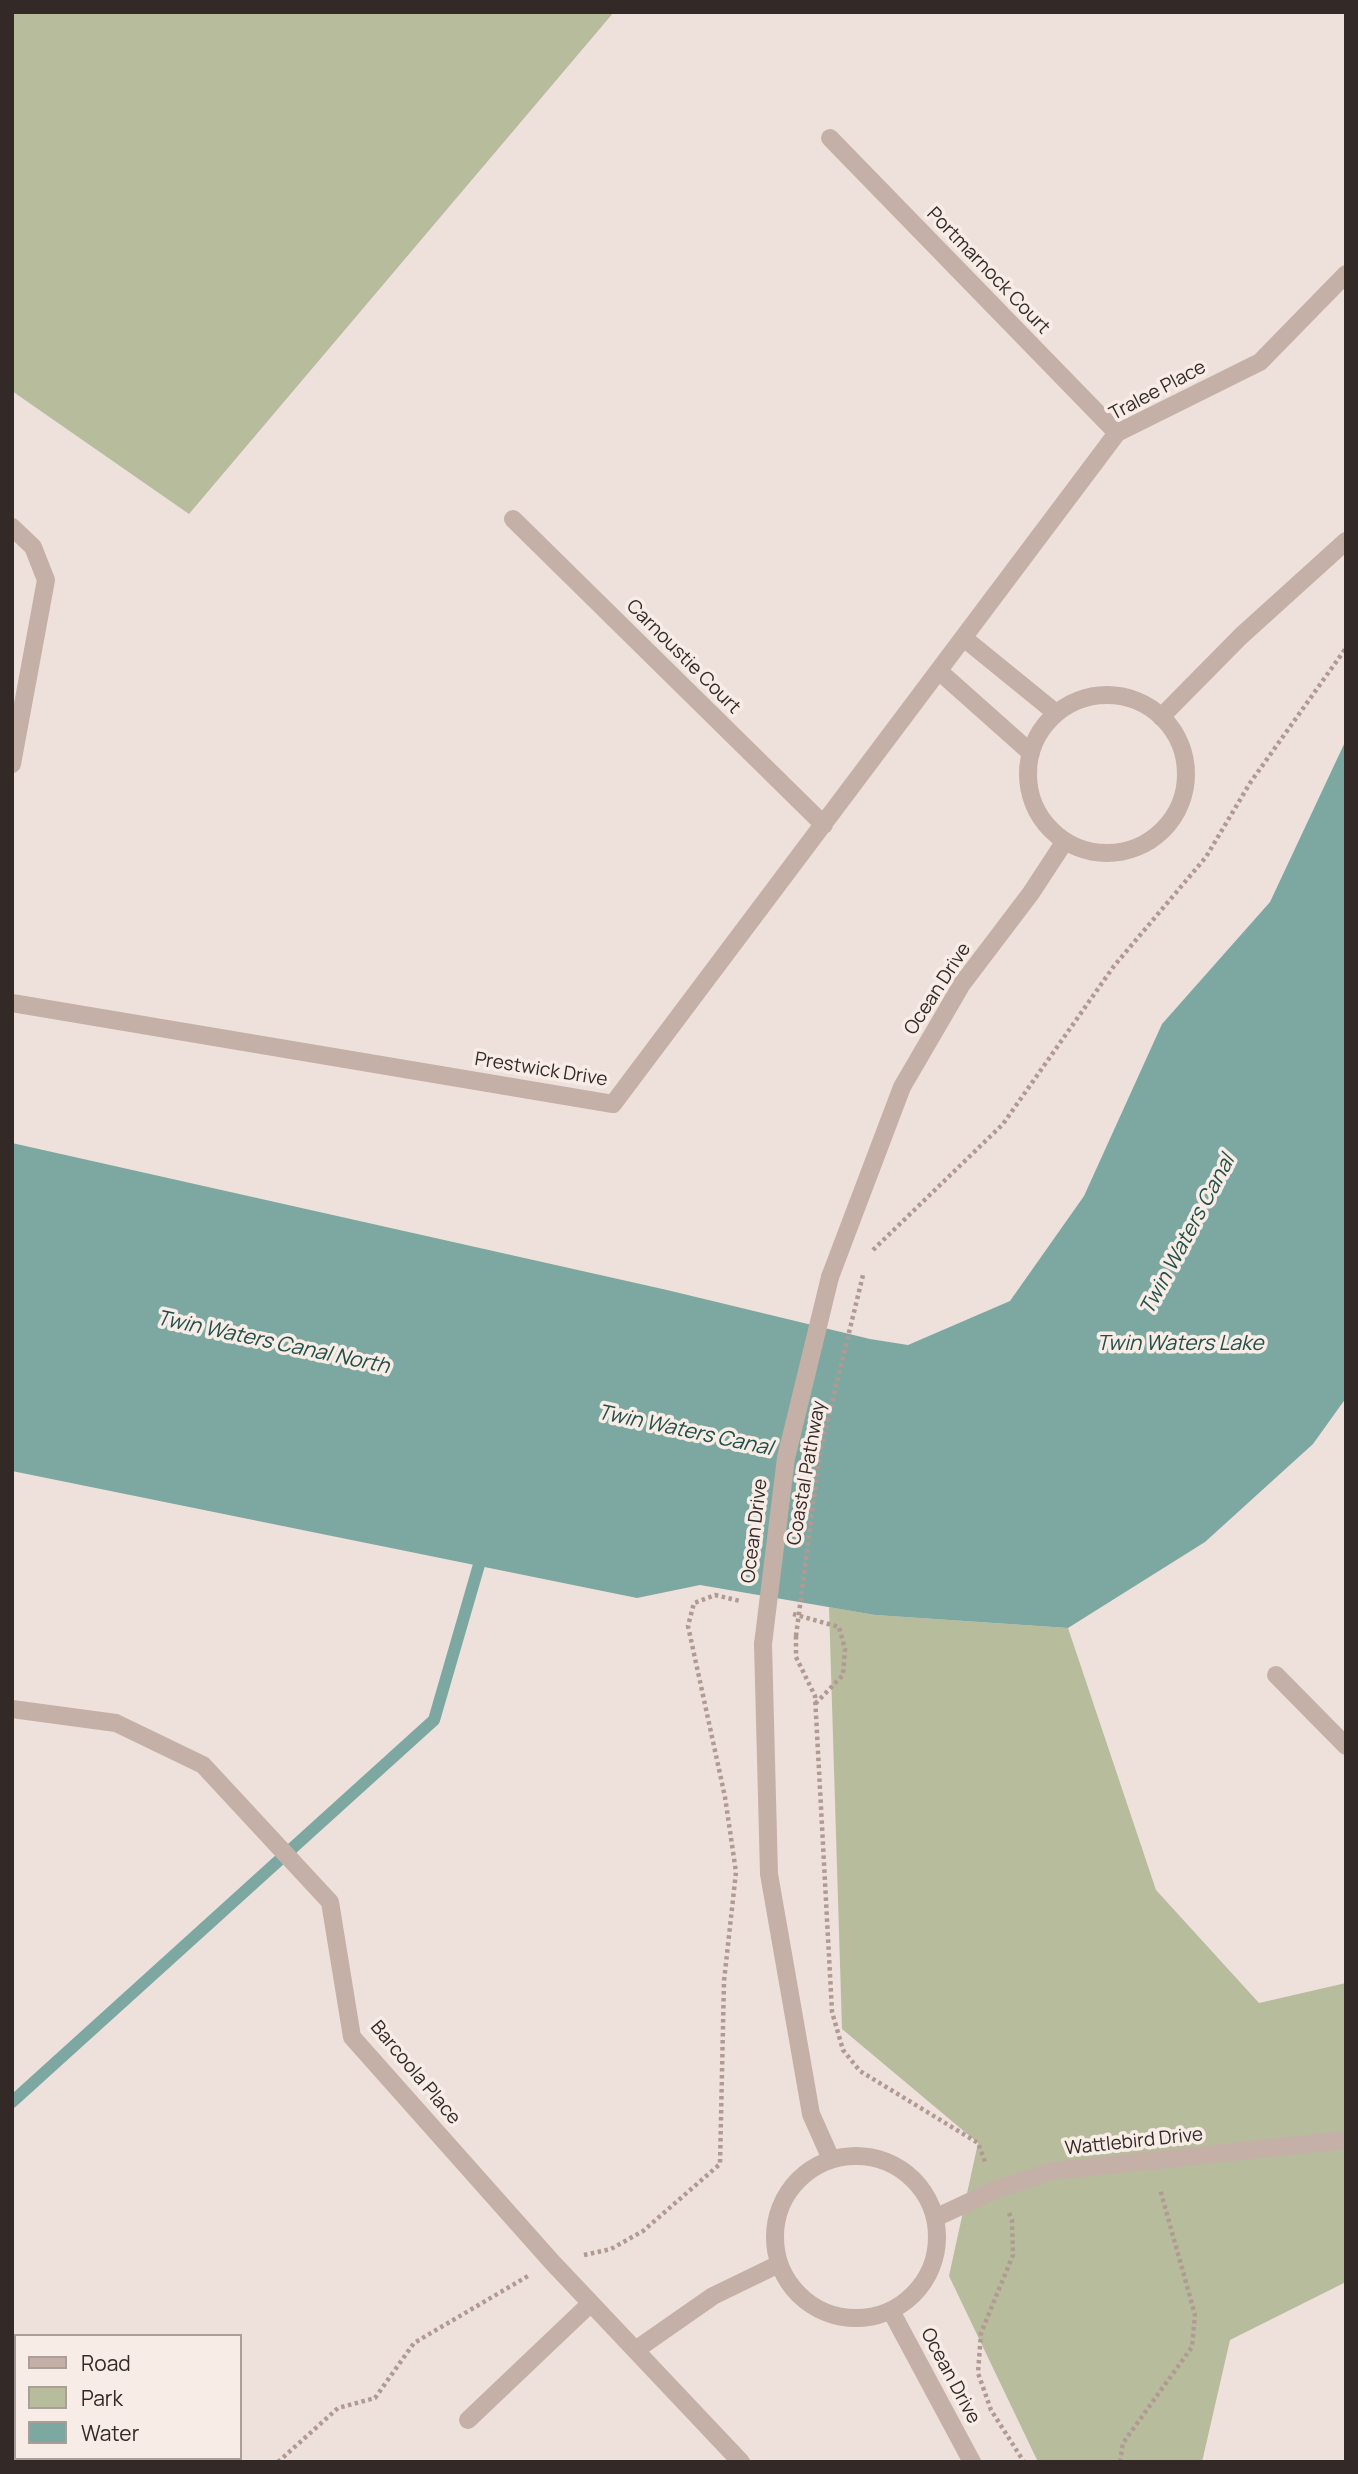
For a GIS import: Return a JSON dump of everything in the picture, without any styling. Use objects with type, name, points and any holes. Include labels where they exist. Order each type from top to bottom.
[{"type":"street","name":"Portmarnock Court","points":[[830,138],[1117,433]]},
{"type":"street","name":"Tralee Place","points":[[965,639],[1117,433],[1260,362],[1346,274]]},
{"type":"street","name":"Carnoustie Court","points":[[513,519],[824,825]]},
{"type":"street","points":[[12,527],[33,547],[46,580],[12,764]]},
{"type":"street","points":[[1161,717],[1241,636],[1346,541]]},
{"type":"street","name":"Prestwick Drive","points":[[12,1003],[613,1104],[965,639]]},
{"type":"street","points":[[965,639],[1056,713]]},
{"type":"street","points":[[940,672],[1031,752]]},
{"type":"street","points":[[1109,695],[1146,705],[1161,717],[1177,737],[1185,762],[1185,788],[1177,812],[1161,833],[1139,847],[1115,854],[1089,851],[1065,841],[1045,825],[1033,802],[1027,777],[1031,752],[1040,731],[1056,713],[1081,700],[1109,695]]},
{"type":"street","name":"Ocean Drive","points":[[831,2159],[811,2114],[769,1874],[762,1644],[786,1458],[830,1277],[902,1087],[962,984],[1031,893],[1065,841]]},
{"type":"street","points":[[1276,1675],[1344,1742]]},
{"type":"street","name":"Barcoola Place","points":[[12,1709],[116,1723],[203,1765],[330,1902],[352,2037],[552,2262],[637,2349],[740,2462]]},
{"type":"street","name":"Wattlebird Drive","points":[[935,2218],[997,2189],[1053,2171],[1346,2140]]},
{"type":"street","points":[[858,2155],[884,2161],[907,2174],[925,2193],[935,2218],[937,2246],[929,2272],[914,2295],[891,2311],[865,2318],[837,2317],[812,2306],[792,2287],[779,2264],[774,2238],[778,2212],[789,2189],[808,2170],[831,2159],[858,2155]]},
{"type":"street","points":[[637,2349],[713,2296],[779,2264]]},
{"type":"street","points":[[468,2420],[591,2302]]},
{"type":"street","name":"Ocean Drive","points":[[891,2311],[972,2462]]},
{"type":"path","points":[[870,1257],[874,1247],[1003,1124],[1114,966],[1206,858],[1250,783],[1346,648]]},
{"type":"path","name":"Coastal Pathway","points":[[867,1266],[820,1452],[796,1636],[796,1657],[815,1696],[816,1704],[832,2012],[843,2050],[860,2071],[978,2143],[1012,2220],[1013,2255],[981,2333],[978,2373],[991,2410],[1024,2462]]},
{"type":"path","points":[[278,2462],[338,2408],[375,2398],[414,2343],[552,2262],[611,2249],[643,2231],[720,2164],[724,1981],[736,1872],[725,1797],[688,1626],[694,1603],[715,1595],[753,1604]]},
{"type":"path","points":[[791,1613],[839,1626],[845,1649],[843,1675],[816,1704]]},
{"type":"path","points":[[1120,2462],[1124,2443],[1192,2347],[1195,2315],[1152,2161]]},
{"type":"green space","points":[[12,12],[614,12],[189,514],[12,391]]},
{"type":"green space","points":[[829,1607],[875,1615],[1068,1628],[1156,1890],[1259,2003],[1346,1983],[1346,2282],[1230,2340],[1202,2462],[1038,2462],[949,2276],[978,2143],[842,2029]]},
{"type":"water","name":"Twin Waters Lake","points":[[1346,740],[1346,1398],[1313,1444],[1205,1542],[1068,1628],[875,1615],[700,1585],[637,1598],[12,1471],[12,1143],[667,1290],[870,1339],[908,1345],[1010,1301],[1084,1196],[1162,1024],[1270,902]]},
{"type":"waterway","points":[[12,2102],[434,1720],[483,1551]]},
{"type":"water label","name":"Twin Waters Canal","points":[[1188,1235]]},
{"type":"water label","name":"Twin Waters Canal North","points":[[273,1343]]},
{"type":"water label","name":"Twin Waters Canal","points":[[685,1431]]}]
